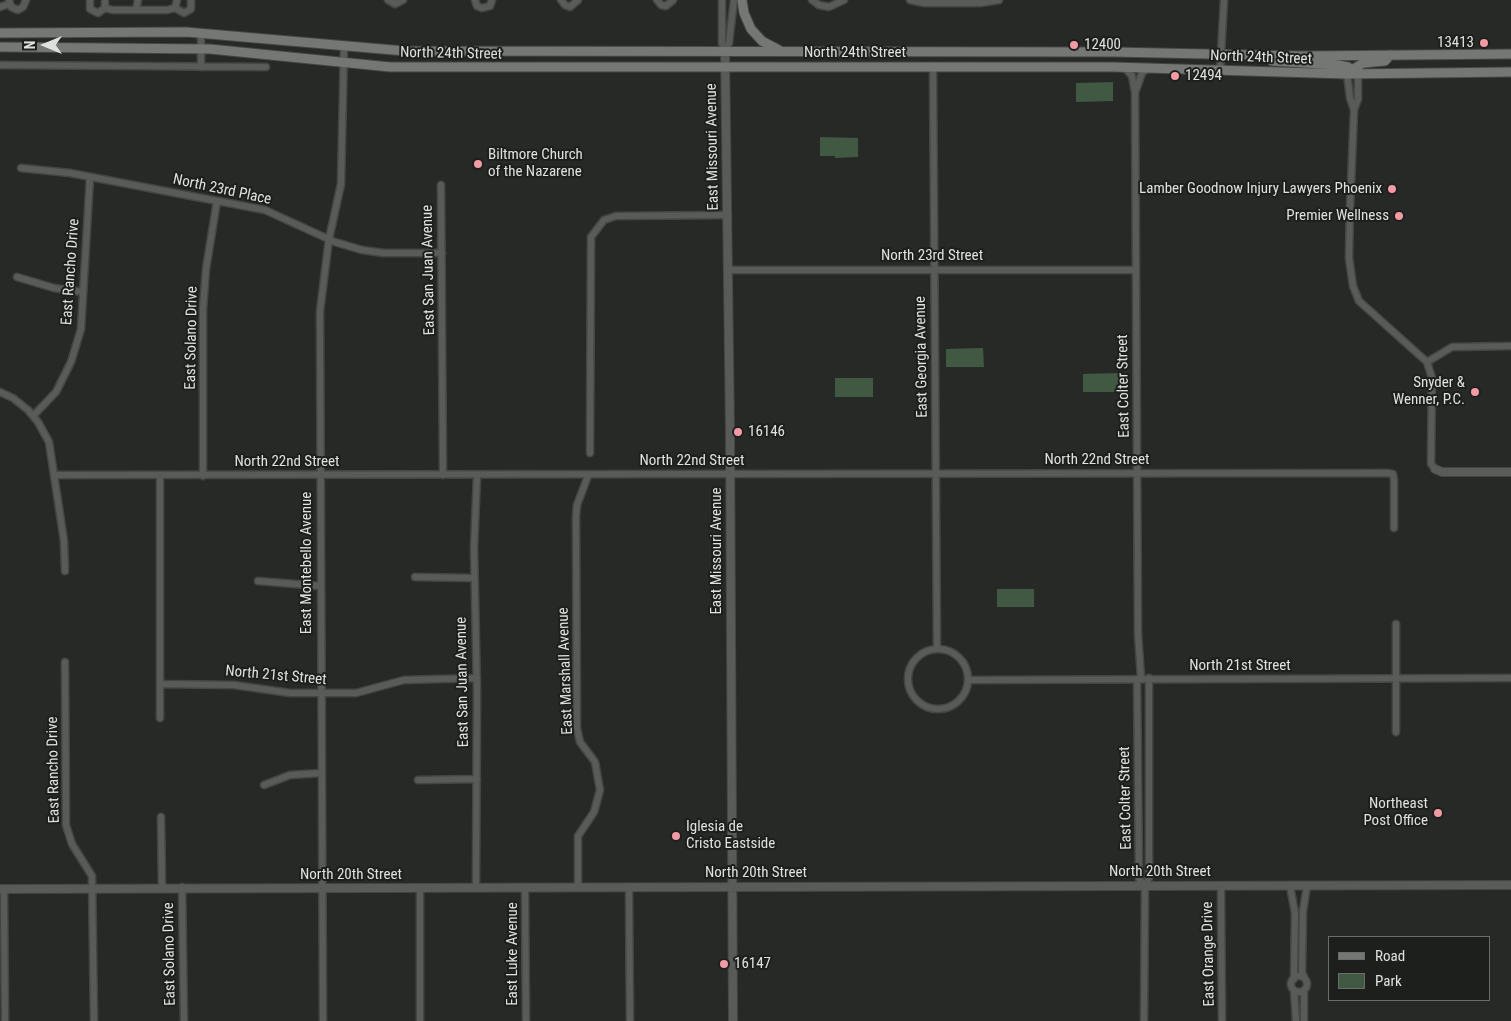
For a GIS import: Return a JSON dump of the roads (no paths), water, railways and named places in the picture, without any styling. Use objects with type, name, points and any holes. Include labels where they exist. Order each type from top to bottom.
[{"type":"main road","points":[[742,0],[748,22],[758,37],[769,46],[784,52]]},
{"type":"main road","name":"North 24th Street","points":[[0,33],[201,33],[398,51],[1113,52],[1220,56],[1511,54]]},
{"type":"main road","name":"North 24th Street","points":[[0,47],[201,48],[383,67],[933,66],[1124,67],[1220,71],[1511,72]]},
{"type":"main road","points":[[513,52],[513,68]]},
{"type":"main road","points":[[1220,56],[1234,60],[1332,64],[1352,72],[1362,64],[1382,62],[1390,55]]},
{"type":"street","points":[[0,7],[9,2],[18,10],[25,5],[26,0]]},
{"type":"street","points":[[90,0],[89,7],[92,11],[101,12],[105,8],[105,0]]},
{"type":"street","points":[[136,10],[138,0]]},
{"type":"street","points":[[176,8],[177,0]]},
{"type":"street","points":[[176,8],[181,13],[187,13],[192,7],[191,0]]},
{"type":"street","points":[[388,0],[395,4],[402,0]]},
{"type":"street","points":[[475,0],[478,6],[482,8],[490,6],[492,0]]},
{"type":"street","points":[[561,0],[570,7],[578,0]]},
{"type":"street","points":[[657,0],[661,5],[666,6],[673,0]]},
{"type":"street","points":[[722,0],[722,43],[725,52]]},
{"type":"street","points":[[725,52],[729,44],[734,0]]},
{"type":"street","points":[[812,0],[819,5],[829,7],[844,0]]},
{"type":"street","points":[[910,0],[924,3],[980,3],[999,0]]},
{"type":"street","points":[[1220,71],[1224,0]]},
{"type":"street","points":[[105,8],[114,10],[167,10],[176,8]]},
{"type":"street","points":[[200,67],[201,33]]},
{"type":"street","name":"East Montebello Avenue","points":[[323,1021],[319,476],[320,311],[329,239],[341,184],[344,47]]},
{"type":"street","name":"East Missouri Avenue","points":[[725,52],[728,215],[733,1021]]},
{"type":"street","points":[[0,65],[266,67]]},
{"type":"street","name":"East Georgia Avenue","points":[[933,66],[937,649]]},
{"type":"street","name":"East Colter Street","points":[[1124,67],[1132,76],[1135,93],[1139,879],[1145,886]]},
{"type":"street","name":"East Colter Street","points":[[1135,93],[1142,73],[1148,68]]},
{"type":"street","points":[[1352,72],[1358,99],[1354,110]]},
{"type":"street","points":[[1352,72],[1348,89],[1354,110],[1349,256],[1352,286],[1359,301],[1427,362],[1432,378],[1431,464],[1434,469],[1442,472],[1511,472]]},
{"type":"street","name":"North 23rd Place","points":[[21,168],[53,170],[218,201],[275,214],[352,248],[372,252],[442,253]]},
{"type":"street","name":"East Rancho Drive","points":[[33,416],[56,392],[71,362],[81,329],[90,177]]},
{"type":"street","name":"East San Juan Avenue","points":[[441,185],[443,475]]},
{"type":"street","name":"East Solano Drive","points":[[204,476],[203,309],[206,269],[218,201]]},
{"type":"street","points":[[590,453],[591,237],[604,220],[621,216],[728,215]]},
{"type":"street","name":"North 23rd Street","points":[[728,270],[933,268],[1136,270]]},
{"type":"street","points":[[17,277],[54,288],[83,292]]},
{"type":"street","points":[[1427,362],[1452,347],[1511,346]]},
{"type":"street","points":[[0,392],[21,404],[33,416],[49,442],[64,541],[65,571]]},
{"type":"street","name":"North 22nd Street","points":[[55,475],[1394,474],[1394,528]]},
{"type":"street","points":[[160,476],[162,684],[160,718]]},
{"type":"street","name":"East San Juan Avenue","points":[[476,888],[477,678],[474,578],[477,476]]},
{"type":"street","name":"East Marshall Avenue","points":[[578,886],[578,836],[594,812],[600,790],[595,762],[580,742],[577,728],[576,516],[577,505],[588,476]]},
{"type":"street","points":[[415,577],[474,578]]},
{"type":"street","points":[[258,581],[320,586]]},
{"type":"street","points":[[1396,624],[1396,732]]},
{"type":"street","points":[[937,649],[956,654],[967,670],[968,680],[961,699],[949,708],[934,710],[916,701],[910,693],[907,683],[912,663],[923,653],[937,649]]},
{"type":"street","name":"East Rancho Drive","points":[[65,662],[66,825],[72,844],[92,876],[94,1021]]},
{"type":"street","name":"North 21st Street","points":[[162,684],[234,685],[290,693],[320,694],[356,693],[404,680],[477,678]]},
{"type":"street","name":"East Colter Street","points":[[1144,1021],[1145,886],[1149,878],[1149,678]]},
{"type":"street","name":"North 21st Street","points":[[968,680],[1511,678]]},
{"type":"street","points":[[264,785],[290,775],[321,773]]},
{"type":"street","points":[[418,780],[477,779]]},
{"type":"street","name":"East Solano Drive","points":[[161,817],[162,888]]},
{"type":"street","name":"North 20th Street","points":[[2,889],[182,887],[1511,885]]},
{"type":"street","name":"East Orange Drive","points":[[1221,886],[1222,1021]]},
{"type":"street","points":[[1290,886],[1295,913],[1294,978],[1291,985],[1294,991],[1296,1021]]},
{"type":"street","points":[[1304,1021],[1304,990],[1306,984],[1302,972],[1302,911],[1307,886]]},
{"type":"street","name":"East Solano Drive","points":[[182,887],[184,1021]]},
{"type":"street","name":"East Luke Avenue","points":[[525,887],[526,1021]]},
{"type":"street","points":[[629,887],[630,1021]]},
{"type":"street","points":[[420,888],[420,1021]]},
{"type":"street","points":[[2,889],[6,1021]]},
{"type":"street","points":[[1294,978],[1305,979]]},
{"type":"street","points":[[1294,991],[1301,992],[1304,990]]},
{"type":"place","name":"13413","points":[[1484,43]]},
{"type":"place","name":"12400","points":[[1074,45]]},
{"type":"place","name":"12494","points":[[1175,76]]},
{"type":"place","name":"Biltmore Church of the Nazarene","points":[[478,164]]},
{"type":"place","name":"Lamber Goodnow Injury Lawyers Phoenix","points":[[1392,189]]},
{"type":"place","name":"Premier Wellness","points":[[1399,216]]},
{"type":"place","name":"Snyder & Wenner, P.C.","points":[[1475,392]]},
{"type":"place","name":"16146","points":[[738,432]]},
{"type":"place","name":"Northeast Post Office","points":[[1438,813]]},
{"type":"place","name":"Iglesia de Cristo Eastside","points":[[676,836]]},
{"type":"place","name":"16147","points":[[724,964]]}]
